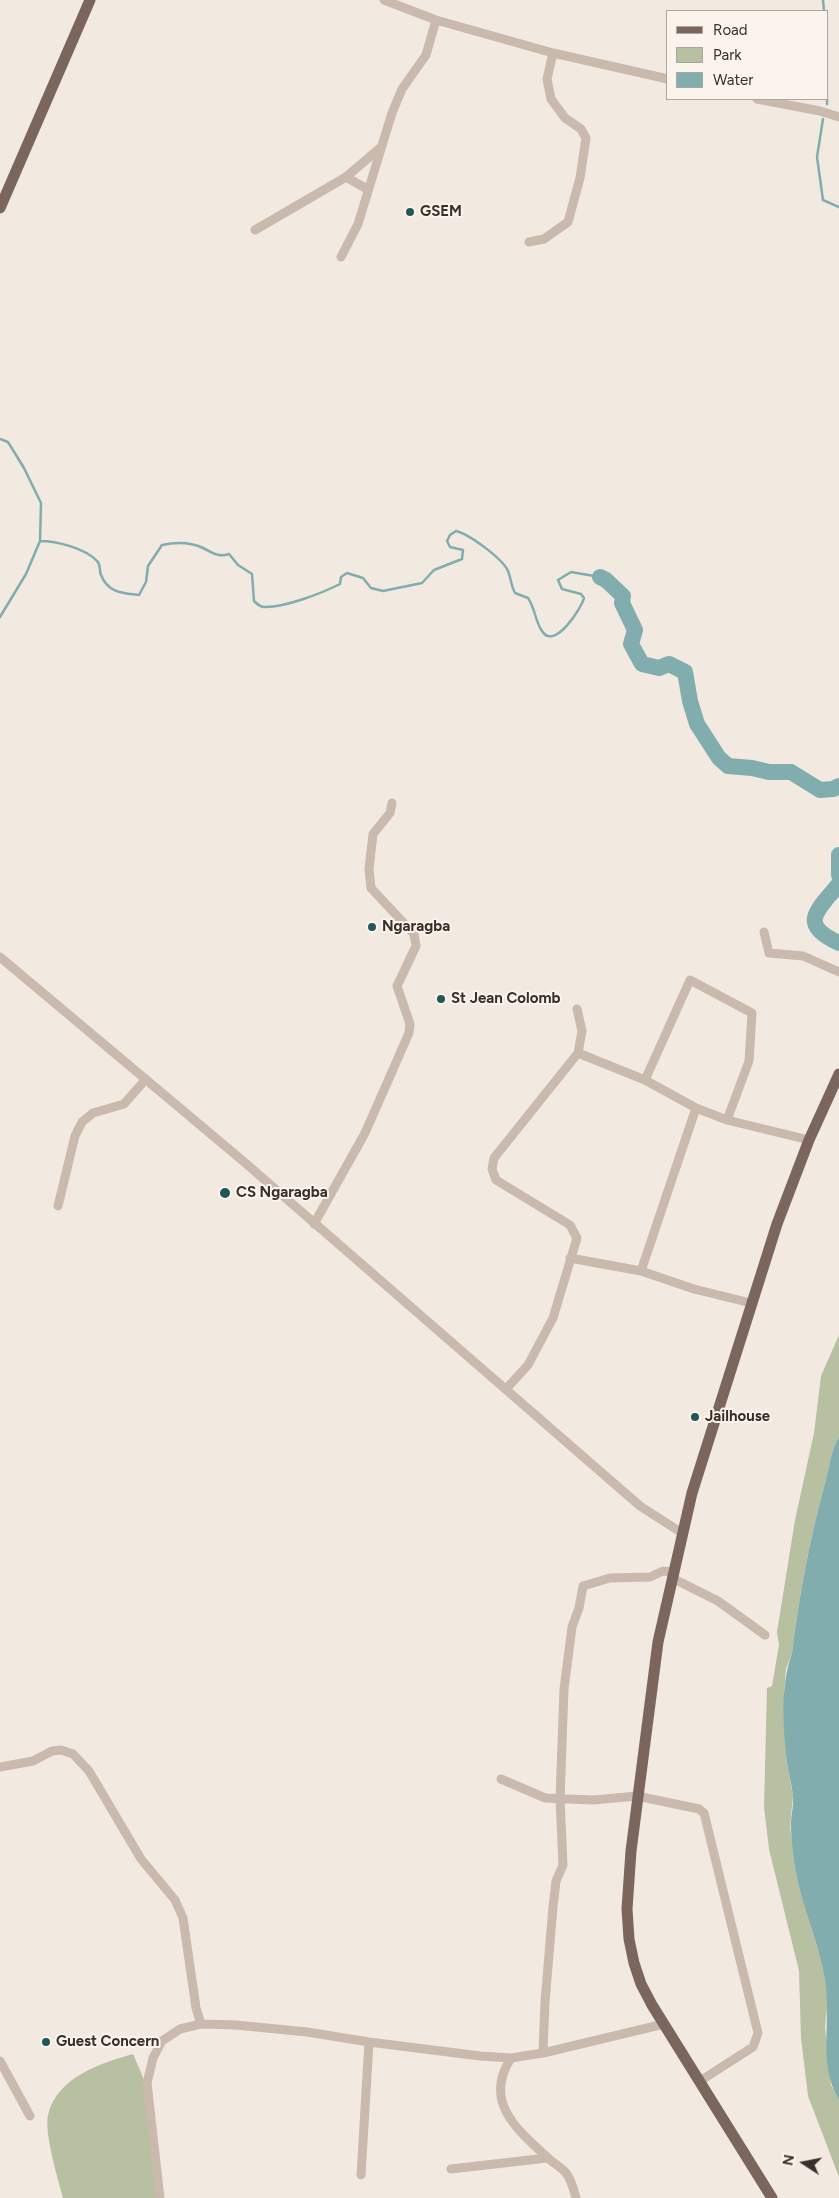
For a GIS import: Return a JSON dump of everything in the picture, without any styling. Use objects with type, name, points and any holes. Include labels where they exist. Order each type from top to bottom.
[{"type":"main road","points":[[0,208],[90,0]]},
{"type":"main road","points":[[772,2198],[641,1984],[634,1963],[627,1909],[637,1796],[658,1642],[692,1493],[777,1224],[810,1140],[839,1074]]},
{"type":"street","points":[[384,0],[436,20],[554,53],[666,79]]},
{"type":"street","points":[[341,257],[358,224],[380,148],[402,89],[426,55],[436,20]]},
{"type":"street","points":[[529,242],[544,239],[568,222],[580,178],[584,154],[586,138],[580,129],[558,110],[548,89],[547,80],[554,53]]},
{"type":"street","points":[[762,100],[820,111],[839,117]]},
{"type":"street","points":[[255,230],[346,177],[380,148]]},
{"type":"street","points":[[346,177],[368,189]]},
{"type":"street","points":[[314,1224],[365,1133],[409,1033],[410,1024],[397,986],[416,946],[414,934],[371,888],[369,869],[373,834],[390,813],[392,803]]},
{"type":"street","points":[[764,932],[769,953],[803,956],[839,972]]},
{"type":"street","points":[[0,957],[146,1079],[506,1388],[640,1506],[682,1533]]},
{"type":"street","points":[[645,1080],[690,980],[752,1012],[749,1061],[727,1120]]},
{"type":"street","points":[[506,1388],[528,1365],[553,1318],[577,1238],[570,1225],[496,1180],[492,1169],[494,1158],[578,1053],[582,1031],[577,1009]]},
{"type":"street","points":[[578,1053],[645,1080],[696,1108],[727,1120],[810,1140]]},
{"type":"street","points":[[58,1206],[75,1136],[82,1122],[93,1113],[124,1104],[146,1079]]},
{"type":"street","points":[[641,1271],[696,1108]]},
{"type":"street","points":[[570,1258],[641,1271],[694,1289],[752,1303]]},
{"type":"street","points":[[543,2053],[553,1907],[556,1881],[563,1866],[560,1800],[564,1689],[572,1627],[579,1608],[583,1586],[610,1578],[650,1577],[663,1571],[718,1601],[765,1635]]},
{"type":"street","points":[[0,1767],[33,1761],[52,1751],[61,1750],[73,1754],[89,1771],[141,1859],[175,1900],[183,1918],[196,2008],[201,2024]]},
{"type":"street","points":[[501,1779],[545,1798],[593,1800],[637,1796],[700,1809],[707,1818],[758,2033],[753,2047],[700,2081]]},
{"type":"street","points":[[160,2198],[147,2083],[153,2058],[162,2041],[180,2029],[201,2024],[236,2025],[307,2032],[480,2056],[512,2058],[543,2053],[664,2024]]},
{"type":"street","points":[[361,2175],[370,2042]]},
{"type":"street","points":[[512,2058],[502,2072],[499,2086],[506,2113],[547,2158],[566,2173],[576,2198]]},
{"type":"street","points":[[0,2061],[30,2116]]},
{"type":"street","points":[[451,2169],[547,2158]]},
{"type":"green space","points":[[839,1335],[839,1436],[832,1455],[809,1549],[792,1653],[786,1669],[784,1693],[787,1763],[793,1796],[790,1828],[799,1885],[821,1960],[828,1999],[825,2027],[831,2085],[839,2100],[839,2177],[808,2096],[801,2038],[799,1971],[769,1849],[764,1807],[767,1688],[772,1686],[779,1645],[777,1632],[795,1520],[814,1433],[821,1376]]},
{"type":"green space","points":[[133,2054],[145,2082],[160,2198],[63,2198],[48,2133],[48,2115],[53,2102],[70,2081],[94,2067]]},
{"type":"water","points":[[839,1436],[839,2100],[832,2086],[827,2057],[827,1996],[823,1969],[799,1886],[792,1844],[793,1796],[786,1749],[784,1693],[809,1549],[832,1455]]},
{"type":"waterway","points":[[823,0],[824,10]]},
{"type":"waterway","points":[[823,119],[817,157],[823,200],[839,207]]},
{"type":"waterway","points":[[0,439],[8,442],[24,468],[41,503],[40,541]]},
{"type":"waterway","points":[[0,617],[26,574],[40,541],[54,542],[85,552],[98,563],[104,581],[112,589],[127,594],[139,595],[146,582],[148,566],[162,545],[188,544],[198,546],[218,555],[229,554],[238,565],[252,574],[254,601],[260,606],[272,607],[292,603],[323,592],[340,584],[341,577],[347,573],[363,578],[371,588],[383,591],[422,583],[434,570],[462,559],[463,550],[450,547],[447,541],[450,535],[456,531],[469,537],[500,560],[508,571],[515,593],[528,598],[540,627],[547,636],[553,636],[560,632],[573,619],[584,598],[581,594],[562,589],[558,580],[571,572],[600,577]]},
{"type":"waterway","points":[[600,577],[606,580],[623,596],[622,603],[635,630],[631,644],[642,664],[659,668],[669,664],[685,672],[690,701],[697,724],[719,758],[728,766],[769,772],[791,772],[820,790],[833,789],[839,786]]},
{"type":"waterway","points":[[839,855],[839,875]]},
{"type":"waterway","points":[[839,884],[815,916],[815,923],[818,929],[839,943]]},
{"type":"place","name":"GSEM","points":[[410,212]]},
{"type":"place","name":"Ngaragba","points":[[372,927]]},
{"type":"place","name":"St Jean Colomb","points":[[441,999]]},
{"type":"place","name":"CS Ngaragba","points":[[225,1193]]},
{"type":"place","name":"Jailhouse","points":[[695,1417]]},
{"type":"place","name":"Guest Concern","points":[[46,2042]]}]
